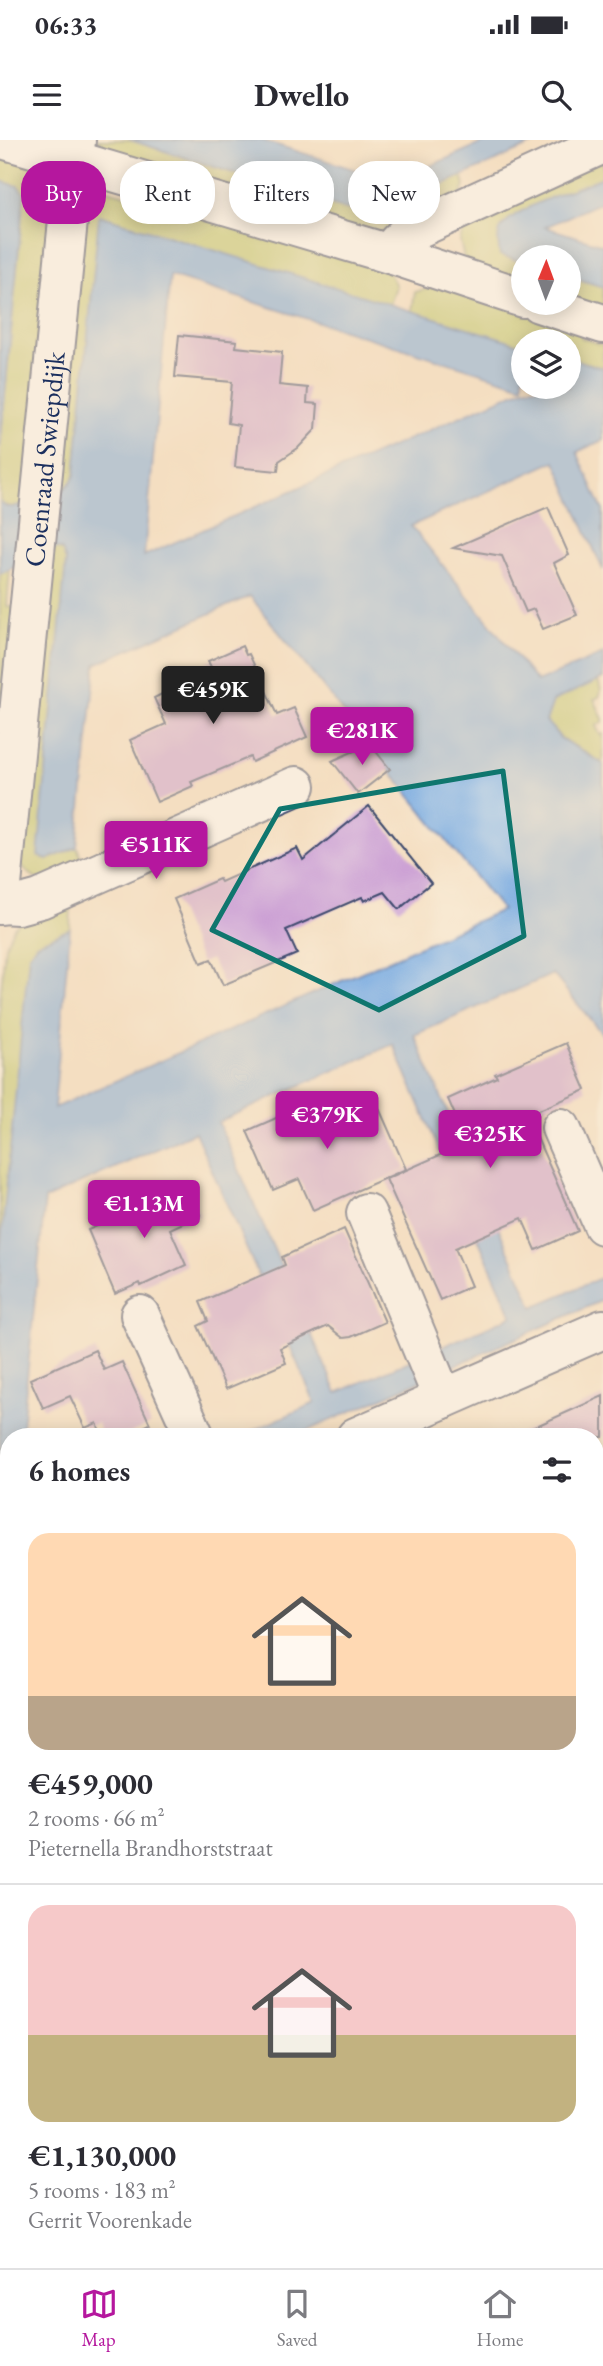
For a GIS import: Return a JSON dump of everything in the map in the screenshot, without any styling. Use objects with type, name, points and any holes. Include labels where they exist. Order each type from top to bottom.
[{"type":"street","points":[[6,140],[75,150],[511,294]]},
{"type":"street","points":[[393,255],[397,243],[406,234],[603,144]]},
{"type":"street","name":"Coenraad Swiepdijk","points":[[0,905],[75,150]]},
{"type":"street","points":[[576,315],[603,324]]},
{"type":"street","points":[[0,905],[18,905],[40,899],[296,786]]},
{"type":"street","points":[[561,1128],[603,1225]]},
{"type":"street","points":[[366,1213],[440,1392]]},
{"type":"street","points":[[141,1315],[191,1428]]},
{"type":"street","points":[[373,1428],[440,1392],[603,1329]]},
{"type":"highlighted area","points":[[503,771],[524,936],[379,1010],[212,930],[280,809]]},
{"type":"green space","points":[[88,140],[130,140],[196,161],[120,161],[120,163],[103,158]]},
{"type":"green space","points":[[0,147],[28,161],[21,161],[21,190],[18,186],[0,181]]},
{"type":"green space","points":[[603,158],[603,177],[520,212],[502,225],[500,255],[511,258],[511,281],[464,259],[460,241],[465,223]]},
{"type":"green space","points":[[215,167],[229,172],[229,196],[215,192]]},
{"type":"green space","points":[[462,175],[465,186],[461,195],[440,205],[440,185]]},
{"type":"green space","points":[[106,190],[120,193],[120,221],[106,217]]},
{"type":"green space","points":[[334,205],[348,210],[348,224],[398,224],[368,238],[322,224],[334,224]]},
{"type":"green space","points":[[215,220],[386,267],[396,286],[390,305],[129,224],[215,224]]},
{"type":"green space","points":[[21,224],[50,224],[27,503],[13,507],[0,502],[0,448]]},
{"type":"green space","points":[[84,224],[99,224],[75,475],[67,488],[56,494]]},
{"type":"green space","points":[[581,280],[603,287],[603,311],[581,304]]},
{"type":"green space","points":[[441,285],[511,308],[511,315],[531,315],[573,329],[511,329],[511,341],[412,311],[415,292]]},
{"type":"green space","points":[[581,338],[603,345],[603,368],[581,362]]},
{"type":"green space","points":[[57,548],[62,550],[66,561],[47,860],[77,847],[86,869],[44,882],[29,874],[18,861],[44,553]]},
{"type":"green space","points":[[10,569],[7,606],[17,608],[0,787],[0,574]]},
{"type":"green space","points":[[598,680],[601,691],[599,697],[594,699],[603,719],[603,722],[596,726],[600,735],[603,734],[601,762],[560,737],[546,721],[553,701]]},
{"type":"green space","points":[[66,898],[71,910],[70,929],[36,944],[0,1252],[0,1001],[5,946],[14,927],[23,919]]},
{"type":"water","points":[[130,140],[261,140],[328,161],[229,161],[229,172],[215,167],[215,161],[196,161]]},
{"type":"water","points":[[489,140],[542,140],[440,186],[440,162]]},
{"type":"water","points":[[334,163],[348,167],[348,210],[334,205]]},
{"type":"water","points":[[603,177],[603,201],[545,227],[603,245],[603,287],[581,280],[581,245],[511,245],[511,258],[500,255],[499,234],[504,224],[537,204]]},
{"type":"water","points":[[0,181],[18,186],[21,190],[21,224],[0,448]]},
{"type":"water","points":[[106,217],[120,221],[120,224],[128,224],[511,341],[511,382],[170,276],[144,556],[511,394],[511,399],[581,399],[581,362],[603,368],[603,440],[577,452],[603,511],[603,570],[555,461],[411,526],[537,682],[603,654],[603,678],[553,701],[546,721],[560,738],[603,764],[603,1035],[553,974],[414,1035],[533,1307],[603,1277],[603,1300],[313,1428],[259,1428],[315,1403],[195,1132],[45,1199],[22,1428],[0,1428],[0,1252],[29,955],[36,944],[70,929],[54,1108],[502,910],[250,596],[96,664],[77,847],[47,860],[38,856],[66,561],[62,550],[56,548],[0,574],[0,502],[6,507],[13,507],[48,497],[64,488],[75,475],[98,224],[106,224]],"holes":[[[393,1044],[512,1316],[337,1393],[218,1122]]]},
{"type":"building","points":[[179,335],[237,341],[236,347],[282,352],[279,385],[308,388],[307,403],[318,404],[316,429],[298,448],[279,461],[278,471],[235,467],[239,425],[228,423],[232,382],[175,377]]},
{"type":"building","points":[[548,507],[569,555],[554,563],[577,615],[543,629],[534,609],[526,612],[502,556],[453,548]]},
{"type":"building","points":[[242,646],[246,655],[249,654],[277,715],[294,708],[307,737],[252,762],[250,757],[191,782],[193,786],[157,802],[130,740],[166,724],[154,698],[212,669],[208,661]]},
{"type":"building","points":[[370,744],[390,769],[358,794],[332,761]]},
{"type":"building","points":[[369,806],[431,883],[399,909],[385,892],[364,901],[362,897],[286,930],[297,954],[223,985],[211,959],[201,963],[174,899],[219,879],[221,882],[297,848],[303,860]]},
{"type":"building","points":[[566,1043],[586,1090],[527,1115],[578,1231],[536,1250],[522,1218],[455,1248],[471,1286],[440,1300],[386,1179],[467,1143],[448,1099],[497,1077],[495,1074]]},
{"type":"building","points":[[321,1098],[330,1119],[375,1099],[406,1169],[313,1210],[299,1179],[273,1190],[247,1131]]},
{"type":"building","points":[[187,1184],[200,1215],[170,1229],[186,1265],[141,1286],[140,1283],[115,1294],[88,1230]]},
{"type":"building","points":[[344,1229],[385,1322],[343,1338],[328,1326],[280,1348],[286,1363],[226,1389],[198,1326],[208,1321],[200,1302],[285,1265],[282,1257]]},
{"type":"building","points":[[95,1350],[104,1370],[122,1362],[150,1424],[141,1428],[99,1428],[97,1423],[85,1428],[70,1396],[43,1408],[30,1379]]},
{"type":"building","points":[[603,1396],[603,1428],[532,1428]]}]
